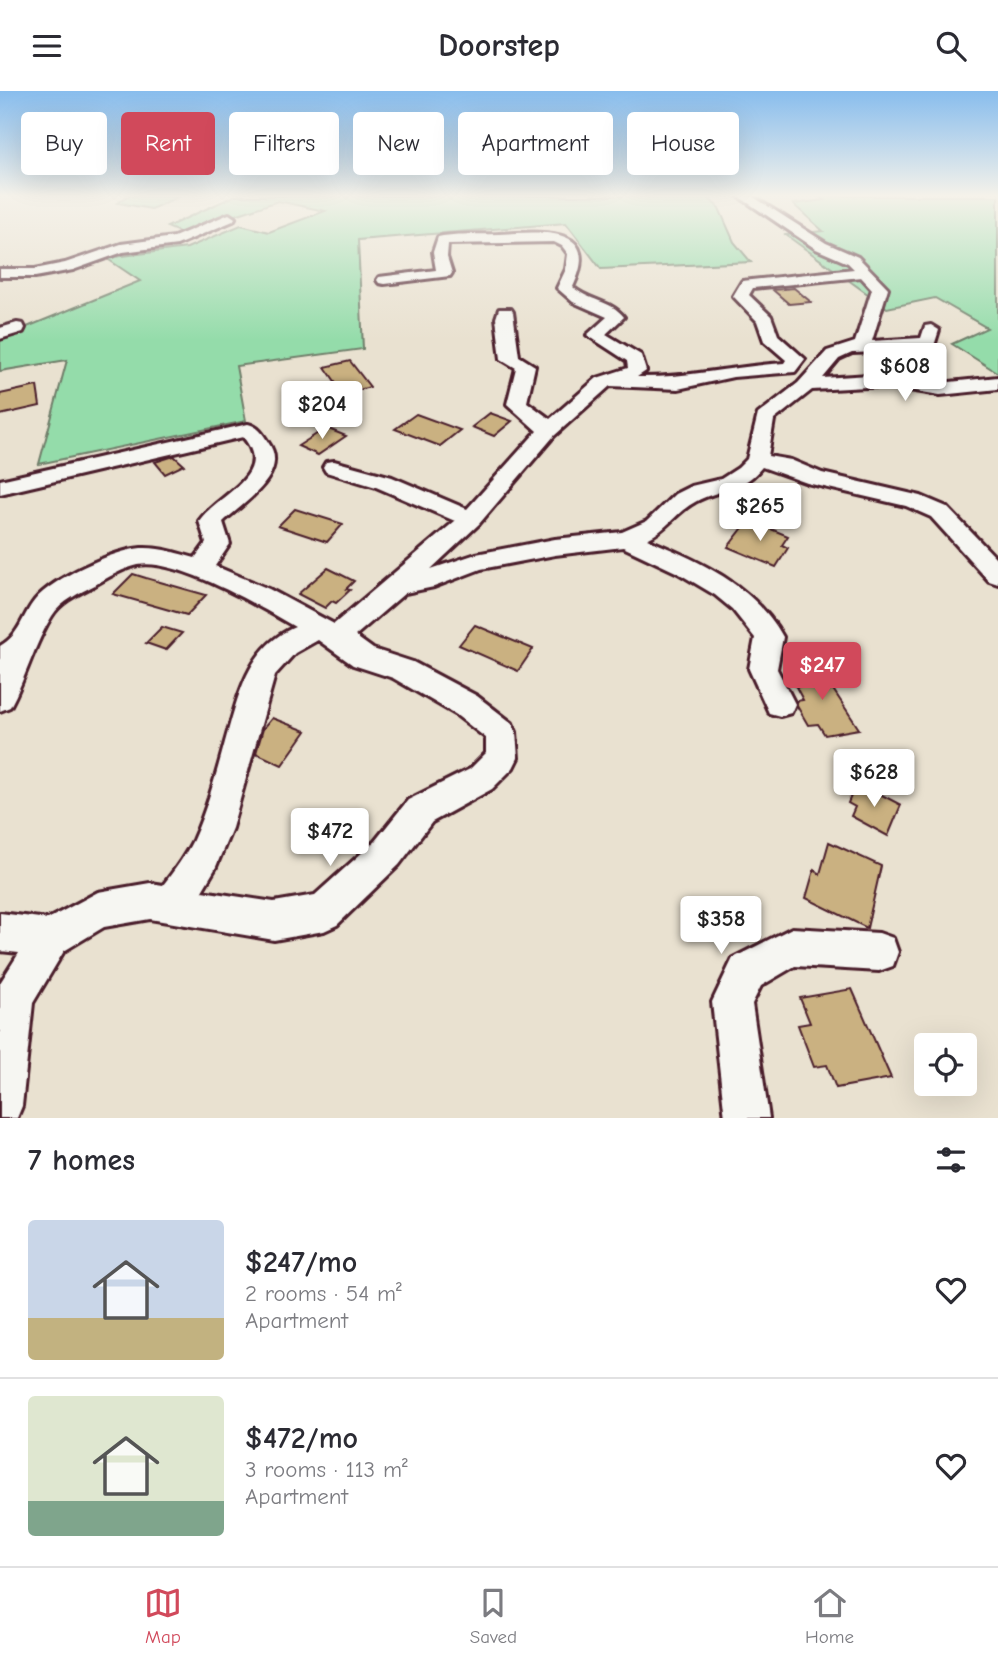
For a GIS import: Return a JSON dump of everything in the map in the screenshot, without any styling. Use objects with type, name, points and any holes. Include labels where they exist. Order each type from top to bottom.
[{"type":"street","points":[[0,273],[35,273],[68,267],[121,247],[150,244]]},
{"type":"street","points":[[384,280],[444,273],[440,261],[441,244]]},
{"type":"street","points":[[172,904],[191,878],[209,841],[242,739],[247,705],[264,669],[280,648],[298,636],[328,633],[398,585],[471,519],[547,432],[604,382],[636,371],[635,359],[595,335],[616,317],[612,311],[575,299],[565,288],[577,265],[576,254],[567,244]]},
{"type":"street","points":[[818,244],[853,260],[880,288],[862,346]]},
{"type":"street","points":[[604,382],[678,383],[733,372],[789,368],[796,359],[770,337],[765,319],[741,296],[747,284],[866,272]]},
{"type":"street","points":[[505,312],[503,322],[512,350],[510,359],[526,366],[517,404],[543,424],[547,432]]},
{"type":"street","points":[[0,334],[17,328]]},
{"type":"street","points":[[398,585],[425,581],[476,562],[555,547],[626,539],[655,526],[683,499],[699,491],[728,484],[746,473],[757,460],[765,418],[807,385],[827,359],[841,348],[904,346],[928,342],[932,330]]},
{"type":"street","points":[[807,385],[884,380],[940,389],[998,383]]},
{"type":"street","points":[[0,487],[248,430],[263,450],[262,465],[252,487],[224,506],[211,521],[218,544],[200,569]]},
{"type":"street","points":[[757,460],[783,465],[815,478],[913,501],[939,512],[998,575]]},
{"type":"street","points":[[334,467],[384,482],[471,519]]},
{"type":"street","points":[[626,539],[697,571],[735,597],[757,617],[769,637],[763,669],[780,704]]},
{"type":"street","points":[[0,698],[9,654],[47,603],[94,573],[138,557],[169,559],[200,569],[328,633],[363,657],[403,670],[466,705],[501,732],[502,758],[481,779],[420,811],[387,853],[324,912],[274,921],[150,901],[98,910],[51,938],[14,997],[0,1107]]},
{"type":"street","points":[[0,932],[51,938]]},
{"type":"street","points":[[747,1118],[732,1002],[747,972],[792,947],[878,952]]},
{"type":"green space","points":[[197,244],[358,244],[363,349],[236,366],[246,421],[39,464],[67,360],[0,371],[0,338],[140,281],[106,258],[187,248]]},
{"type":"green space","points":[[582,244],[736,244],[751,262],[601,269]]},
{"type":"green space","points":[[798,244],[998,244],[998,373],[952,344],[987,328],[935,298],[887,308]]},
{"type":"building","points":[[794,288],[811,302],[789,304],[773,290]]},
{"type":"building","points":[[350,361],[370,387],[344,394],[325,367]]},
{"type":"building","points":[[37,386],[40,406],[0,415],[0,394]]},
{"type":"building","points":[[490,413],[512,421],[494,436],[472,427]]},
{"type":"building","points":[[416,414],[460,430],[440,446],[395,429]]},
{"type":"building","points":[[326,428],[346,436],[318,455],[298,446]]},
{"type":"building","points":[[174,456],[184,465],[165,474],[155,462]]},
{"type":"building","points":[[295,509],[343,524],[327,542],[278,526]]},
{"type":"building","points":[[749,520],[788,536],[782,545],[788,548],[776,567],[728,547]]},
{"type":"building","points":[[328,568],[354,581],[346,589],[350,590],[336,603],[332,601],[325,608],[298,594]]},
{"type":"building","points":[[133,574],[206,595],[187,615],[113,594]]},
{"type":"building","points":[[475,625],[533,649],[518,671],[459,645]]},
{"type":"building","points":[[162,627],[182,633],[166,650],[146,643]]},
{"type":"building","points":[[817,665],[859,729],[825,735],[818,724],[808,725],[797,706],[796,701],[803,700],[796,687],[801,686],[791,670]]},
{"type":"building","points":[[272,718],[306,731],[282,765],[256,753],[263,729]]},
{"type":"building","points":[[855,786],[863,790],[865,786],[901,805],[888,836],[851,816],[855,807],[848,803]]},
{"type":"building","points":[[829,842],[881,866],[867,928],[806,898],[814,870],[820,874]]},
{"type":"building","points":[[852,989],[891,1078],[836,1088],[827,1065],[814,1067],[798,1025],[810,1023],[800,998]]}]
